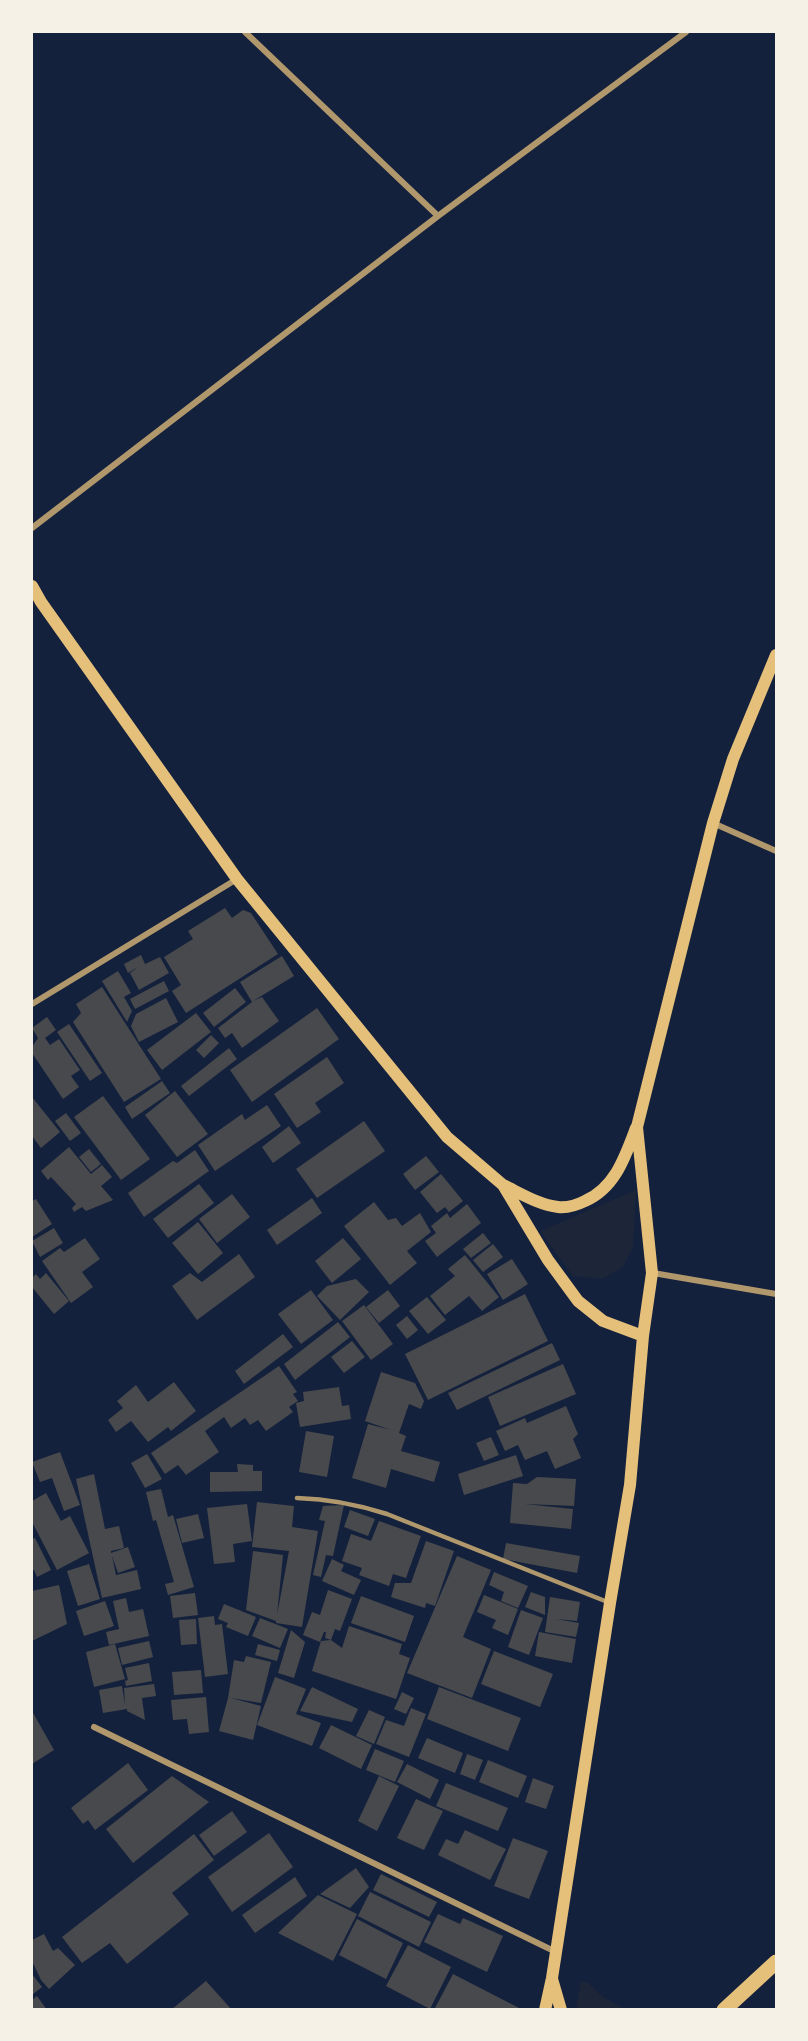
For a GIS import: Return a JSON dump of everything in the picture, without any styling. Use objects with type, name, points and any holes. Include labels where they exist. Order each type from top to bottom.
[{"type":"main road","points":[[32,586],[237,879],[447,1137],[503,1185],[541,1203],[559,1208],[576,1205],[595,1197],[612,1180],[621,1166],[637,1127],[714,823],[733,759],[777,655]]},
{"type":"main road","points":[[545,2010],[630,1485],[643,1336],[652,1273],[637,1127]]},
{"type":"main road","points":[[503,1185],[548,1260],[578,1301],[603,1321],[643,1336]]},
{"type":"main road","points":[[724,2010],[777,1962]]},
{"type":"main road","points":[[552,1978],[561,2010]]},
{"type":"street","points":[[245,32],[438,216]]},
{"type":"street","points":[[32,528],[438,216],[686,32]]},
{"type":"street","points":[[714,823],[777,852]]},
{"type":"street","points":[[32,1004],[237,879]]},
{"type":"street","points":[[652,1273],[777,1294]]},
{"type":"street","points":[[94,1727],[556,1952]]},
{"type":"lane","points":[[297,1498],[343,1502],[387,1514],[610,1603]]},
{"type":"shaded area","points":[[636,1190],[633,1247],[623,1267],[602,1279],[573,1276],[540,1231]]},
{"type":"shaded area","points":[[581,1981],[588,1983],[603,1997],[625,2009],[576,2009]]},
{"type":"building","points":[[225,908],[232,918],[243,910],[251,913],[278,954],[186,1013],[172,991],[181,985],[164,957],[193,939],[188,931]]},
{"type":"building","points":[[141,955],[145,964],[160,957],[169,973],[139,990],[130,973],[138,967],[128,973],[124,964]]},
{"type":"building","points":[[282,956],[294,976],[253,1001],[262,997],[279,1021],[242,1048],[232,1033],[225,1038],[218,1028],[252,1002],[240,982]]},
{"type":"building","points":[[118,971],[131,993],[124,997],[132,1011],[127,1022],[102,981]]},
{"type":"building","points":[[164,981],[169,991],[135,1009],[130,999]]},
{"type":"building","points":[[102,987],[161,1079],[124,1102],[73,1022],[81,1013],[76,1004]]},
{"type":"building","points":[[235,988],[246,1002],[214,1027],[203,1013]]},
{"type":"building","points":[[166,998],[178,1022],[139,1042],[131,1026],[136,1014]]},
{"type":"building","points":[[317,1008],[339,1039],[252,1102],[230,1070]]},
{"type":"building","points":[[196,1013],[211,1032],[162,1070],[147,1050]]},
{"type":"building","points":[[47,1017],[56,1030],[45,1038],[50,1045],[59,1039],[80,1070],[71,1076],[79,1087],[63,1099],[32,1053],[32,1047],[38,1038],[32,1028]]},
{"type":"building","points":[[69,1024],[102,1073],[90,1081],[57,1032]]},
{"type":"building","points":[[211,1035],[219,1043],[204,1058],[196,1050]]},
{"type":"building","points":[[229,1048],[237,1059],[189,1096],[181,1086]]},
{"type":"building","points":[[327,1057],[344,1083],[315,1103],[321,1112],[297,1128],[274,1094]]},
{"type":"building","points":[[162,1081],[170,1093],[132,1119],[125,1107]]},
{"type":"building","points":[[175,1091],[208,1134],[177,1157],[145,1115]]},
{"type":"building","points":[[103,1096],[150,1159],[121,1180],[74,1117]]},
{"type":"building","points":[[32,1097],[60,1132],[41,1148],[32,1136]]},
{"type":"building","points":[[267,1105],[281,1126],[215,1171],[198,1145],[242,1114],[245,1120]]},
{"type":"building","points":[[66,1113],[81,1133],[70,1141],[55,1121]]},
{"type":"building","points":[[364,1121],[385,1151],[317,1198],[296,1169]]},
{"type":"building","points":[[289,1126],[301,1143],[273,1163],[262,1147]]},
{"type":"building","points":[[69,1147],[91,1174],[102,1165],[112,1177],[101,1186],[113,1200],[86,1211],[82,1207],[74,1212],[72,1208],[76,1204],[51,1177],[48,1180],[41,1171]]},
{"type":"building","points":[[89,1149],[101,1164],[91,1172],[79,1157]]},
{"type":"building","points":[[195,1150],[209,1171],[144,1217],[128,1193],[173,1161],[177,1163]]},
{"type":"building","points":[[426,1156],[439,1172],[415,1190],[403,1174]]},
{"type":"building","points":[[441,1174],[463,1201],[449,1212],[445,1207],[437,1213],[420,1192]]},
{"type":"building","points":[[199,1184],[214,1203],[168,1238],[153,1219]]},
{"type":"building","points":[[232,1194],[250,1217],[217,1243],[199,1219]]},
{"type":"building","points":[[312,1198],[322,1213],[277,1245],[267,1230]]},
{"type":"building","points":[[36,1199],[52,1224],[32,1237],[32,1201]]},
{"type":"building","points":[[374,1202],[388,1220],[396,1218],[402,1226],[420,1213],[431,1232],[407,1251],[417,1263],[390,1285],[344,1226]]},
{"type":"building","points":[[467,1204],[481,1223],[437,1257],[425,1241],[436,1233],[431,1226],[447,1213],[450,1218]]},
{"type":"building","points":[[198,1222],[223,1253],[198,1274],[172,1243]]},
{"type":"building","points":[[54,1228],[63,1243],[40,1257],[32,1241]]},
{"type":"building","points":[[483,1233],[491,1243],[471,1258],[463,1249]]},
{"type":"building","points":[[85,1238],[100,1259],[82,1272],[93,1287],[71,1303],[42,1261],[60,1248],[64,1252]]},
{"type":"building","points":[[343,1238],[361,1259],[332,1283],[315,1261]]},
{"type":"building","points":[[493,1244],[503,1257],[483,1272],[473,1260]]},
{"type":"building","points":[[239,1254],[255,1277],[197,1320],[172,1286],[190,1273],[202,1282]]},
{"type":"building","points":[[465,1255],[499,1297],[482,1311],[469,1296],[445,1315],[430,1296],[455,1276],[448,1269]]},
{"type":"building","points":[[512,1259],[528,1284],[503,1300],[487,1274]]},
{"type":"building","points":[[46,1273],[69,1301],[54,1314],[32,1287],[32,1278],[36,1274],[40,1279]]},
{"type":"building","points":[[356,1279],[369,1292],[340,1320],[317,1296],[327,1286]]},
{"type":"building","points":[[311,1290],[333,1320],[301,1344],[278,1314]]},
{"type":"building","points":[[388,1290],[400,1306],[379,1323],[366,1307]]},
{"type":"building","points":[[525,1294],[548,1341],[428,1400],[405,1354]]},
{"type":"building","points":[[427,1297],[446,1320],[428,1334],[409,1311]]},
{"type":"building","points":[[364,1305],[393,1344],[371,1360],[342,1321]]},
{"type":"building","points":[[407,1316],[418,1330],[407,1339],[396,1325]]},
{"type":"building","points":[[338,1322],[350,1337],[295,1380],[284,1364]]},
{"type":"building","points":[[283,1334],[293,1347],[244,1384],[235,1371]]},
{"type":"building","points":[[352,1341],[365,1357],[344,1373],[331,1357]]},
{"type":"building","points":[[552,1343],[560,1360],[457,1410],[448,1393]]},
{"type":"building","points":[[563,1364],[576,1394],[500,1426],[488,1397]]},
{"type":"building","points":[[279,1366],[297,1392],[293,1394],[298,1401],[289,1407],[293,1412],[266,1431],[258,1420],[250,1425],[245,1418],[231,1428],[224,1417],[205,1431],[219,1452],[186,1475],[178,1465],[165,1474],[151,1453]]},
{"type":"building","points":[[381,1372],[415,1383],[424,1401],[421,1409],[409,1404],[399,1433],[406,1436],[401,1451],[440,1462],[434,1482],[391,1469],[386,1488],[352,1478],[368,1424],[391,1430],[365,1421]]},
{"type":"building","points":[[174,1382],[196,1411],[171,1431],[168,1427],[148,1442],[131,1421],[116,1432],[108,1420],[123,1408],[117,1401],[136,1385],[148,1402]]},
{"type":"building","points":[[339,1387],[342,1406],[349,1405],[351,1419],[300,1427],[296,1403],[304,1401],[303,1392]]},
{"type":"building","points":[[566,1406],[578,1434],[573,1439],[581,1458],[555,1469],[547,1451],[525,1460],[518,1445],[505,1451],[496,1431],[525,1418],[527,1423]]},
{"type":"building","points":[[306,1431],[334,1436],[327,1477],[299,1472]]},
{"type":"building","points":[[491,1437],[499,1455],[484,1461],[476,1443]]},
{"type":"building","points":[[60,1452],[80,1505],[64,1511],[52,1478],[40,1482],[32,1462]]},
{"type":"building","points":[[147,1454],[162,1479],[145,1488],[131,1463]]},
{"type":"building","points":[[516,1455],[523,1476],[464,1495],[458,1474]]},
{"type":"building","points":[[237,1464],[253,1465],[253,1471],[262,1471],[262,1491],[210,1492],[210,1472],[238,1472]]},
{"type":"building","points":[[94,1474],[105,1529],[119,1526],[124,1548],[111,1551],[111,1553],[128,1547],[135,1567],[118,1573],[112,1556],[116,1575],[137,1570],[141,1589],[102,1598],[76,1479]]},
{"type":"building","points":[[537,1477],[576,1479],[574,1506],[525,1504],[573,1509],[571,1529],[510,1523],[513,1483],[527,1484]]},
{"type":"building","points":[[161,1489],[168,1517],[173,1515],[194,1587],[168,1595],[165,1584],[174,1582],[156,1520],[153,1521],[146,1492]]},
{"type":"building","points":[[46,1493],[61,1521],[70,1516],[89,1553],[57,1570],[32,1522],[32,1501]]},
{"type":"building","points":[[257,1502],[294,1506],[292,1527],[318,1531],[302,1627],[276,1623],[276,1621],[246,1610],[253,1551],[283,1555],[277,1615],[289,1551],[252,1547]]},
{"type":"building","points":[[247,1504],[252,1541],[233,1544],[235,1562],[214,1564],[207,1508]]},
{"type":"building","points":[[344,1505],[333,1556],[326,1555],[321,1577],[313,1575],[325,1521],[319,1520],[323,1506]]},
{"type":"building","points":[[350,1510],[375,1519],[368,1536],[344,1527]]},
{"type":"building","points":[[198,1514],[204,1538],[182,1543],[176,1519]]},
{"type":"building","points":[[379,1521],[421,1536],[406,1578],[393,1574],[389,1586],[359,1575],[362,1568],[342,1561],[351,1534],[371,1541]]},
{"type":"building","points":[[35,1538],[51,1570],[37,1577],[32,1570],[32,1539]]},
{"type":"building","points":[[426,1541],[454,1551],[435,1606],[426,1603],[425,1608],[391,1597],[395,1583],[411,1583]]},
{"type":"building","points":[[506,1543],[580,1556],[577,1573],[503,1559]]},
{"type":"building","points":[[457,1556],[491,1570],[463,1637],[491,1649],[472,1698],[407,1673]]},
{"type":"building","points":[[332,1559],[344,1565],[341,1571],[361,1580],[354,1595],[322,1581]]},
{"type":"building","points":[[89,1564],[100,1599],[78,1606],[67,1571]]},
{"type":"building","points":[[494,1572],[528,1586],[518,1608],[501,1601],[504,1592],[489,1585]]},
{"type":"building","points":[[59,1585],[67,1624],[32,1641],[32,1591]]},
{"type":"building","points":[[328,1590],[352,1599],[340,1631],[335,1629],[331,1640],[325,1638],[326,1632],[324,1632],[320,1642],[303,1635],[312,1612],[320,1615]]},
{"type":"building","points":[[531,1592],[545,1597],[545,1615],[525,1607]]},
{"type":"building","points":[[195,1593],[198,1615],[173,1618],[170,1596]]},
{"type":"building","points":[[484,1595],[518,1609],[508,1635],[492,1628],[496,1620],[477,1612]]},
{"type":"building","points":[[361,1596],[414,1616],[405,1642],[351,1623]]},
{"type":"building","points":[[550,1597],[580,1602],[577,1621],[556,1619],[579,1623],[576,1637],[545,1632]]},
{"type":"building","points":[[126,1598],[129,1612],[143,1609],[149,1636],[109,1645],[106,1632],[119,1629],[113,1601]]},
{"type":"building","points":[[105,1601],[114,1626],[84,1636],[76,1611]]},
{"type":"building","points":[[224,1604],[256,1617],[248,1636],[226,1627],[228,1623],[218,1619]]},
{"type":"building","points":[[521,1610],[543,1618],[529,1655],[508,1647]]},
{"type":"building","points":[[214,1616],[215,1625],[222,1624],[228,1674],[205,1677],[198,1618]]},
{"type":"building","points":[[260,1618],[288,1629],[280,1648],[252,1636]]},
{"type":"building","points":[[196,1619],[197,1644],[181,1645],[179,1620]]},
{"type":"building","points":[[349,1626],[402,1644],[399,1654],[410,1658],[396,1699],[312,1671],[321,1641],[331,1640],[342,1648]]},
{"type":"building","points":[[291,1630],[305,1642],[294,1678],[278,1673]]},
{"type":"building","points":[[539,1632],[576,1639],[572,1663],[535,1656]]},
{"type":"building","points":[[149,1641],[153,1657],[122,1665],[118,1648]]},
{"type":"building","points":[[115,1644],[125,1679],[94,1687],[86,1652]]},
{"type":"building","points":[[258,1644],[280,1650],[277,1661],[255,1655]]},
{"type":"building","points":[[494,1651],[553,1674],[540,1707],[481,1684]]},
{"type":"building","points":[[246,1656],[271,1662],[261,1703],[231,1698],[261,1706],[253,1740],[219,1731],[228,1698],[234,1660],[244,1662]]},
{"type":"building","points":[[149,1663],[152,1681],[126,1686],[125,1681],[128,1680],[125,1668]]},
{"type":"building","points":[[201,1670],[203,1693],[174,1695],[172,1672]]},
{"type":"building","points":[[275,1677],[306,1689],[296,1714],[321,1723],[312,1746],[257,1725]]},
{"type":"building","points":[[154,1684],[156,1696],[142,1698],[145,1720],[127,1709],[103,1713],[99,1690],[122,1686],[125,1705],[124,1688]]},
{"type":"building","points":[[312,1687],[358,1709],[352,1722],[300,1711]]},
{"type":"building","points":[[439,1687],[521,1718],[508,1751],[427,1719]]},
{"type":"building","points":[[402,1692],[414,1698],[406,1714],[394,1709]]},
{"type":"building","points":[[206,1697],[209,1732],[189,1734],[187,1719],[173,1720],[171,1700]]},
{"type":"building","points":[[411,1708],[426,1714],[409,1757],[376,1744],[386,1720],[404,1726]]},
{"type":"building","points":[[369,1710],[385,1717],[374,1744],[356,1736]]},
{"type":"building","points":[[32,1711],[54,1750],[32,1764]]},
{"type":"building","points":[[331,1725],[372,1745],[361,1769],[319,1748]]},
{"type":"building","points":[[427,1738],[463,1753],[455,1773],[418,1758]]},
{"type":"building","points":[[375,1749],[404,1761],[395,1782],[366,1770]]},
{"type":"building","points":[[467,1754],[483,1760],[475,1780],[460,1774]]},
{"type":"building","points":[[488,1760],[527,1776],[518,1798],[479,1782]]},
{"type":"building","points":[[128,1763],[148,1790],[95,1830],[88,1820],[83,1824],[71,1808]]},
{"type":"building","points":[[407,1764],[439,1780],[430,1799],[397,1782]]},
{"type":"building","points":[[172,1776],[209,1802],[133,1863],[106,1829]]},
{"type":"building","points":[[379,1776],[399,1786],[377,1831],[358,1821]]},
{"type":"building","points":[[533,1778],[554,1786],[546,1809],[525,1802]]},
{"type":"building","points":[[446,1783],[508,1808],[498,1831],[436,1806]]},
{"type":"building","points":[[416,1799],[443,1811],[424,1850],[397,1838]]},
{"type":"building","points":[[232,1811],[247,1832],[214,1856],[199,1835]]},
{"type":"building","points":[[465,1830],[506,1849],[490,1880],[438,1855],[446,1839],[458,1844]]},
{"type":"building","points":[[269,1833],[293,1867],[232,1912],[208,1877]]},
{"type":"building","points":[[194,1834],[214,1860],[172,1893],[189,1914],[127,1964],[110,1943],[82,1963],[62,1937]]},
{"type":"building","points":[[513,1838],[548,1851],[529,1899],[494,1886]]},
{"type":"building","points":[[356,1868],[369,1887],[350,1908],[320,1894]]},
{"type":"building","points":[[381,1874],[437,1902],[429,1917],[373,1890]]},
{"type":"building","points":[[295,1877],[307,1896],[255,1933],[242,1915]]},
{"type":"building","points":[[370,1892],[431,1922],[419,1947],[358,1916]]},
{"type":"building","points":[[318,1895],[357,1914],[333,1961],[278,1933]]},
{"type":"building","points":[[438,1914],[460,1924],[463,1918],[503,1936],[487,1972],[424,1942]]},
{"type":"building","points":[[357,1919],[403,1943],[386,1979],[339,1955]]},
{"type":"building","points":[[44,1934],[53,1951],[58,1948],[75,1965],[49,1989],[41,1980],[32,1961],[32,1940]]},
{"type":"building","points":[[408,1945],[451,1967],[430,2009],[386,1986]]},
{"type":"building","points":[[32,1974],[42,1987],[32,1995]]},
{"type":"building","points":[[453,1974],[523,2010],[439,2010],[435,2008]]},
{"type":"building","points":[[206,1981],[232,2010],[171,2010]]},
{"type":"building","points":[[37,1996],[47,2010],[32,2010],[32,2000]]}]
